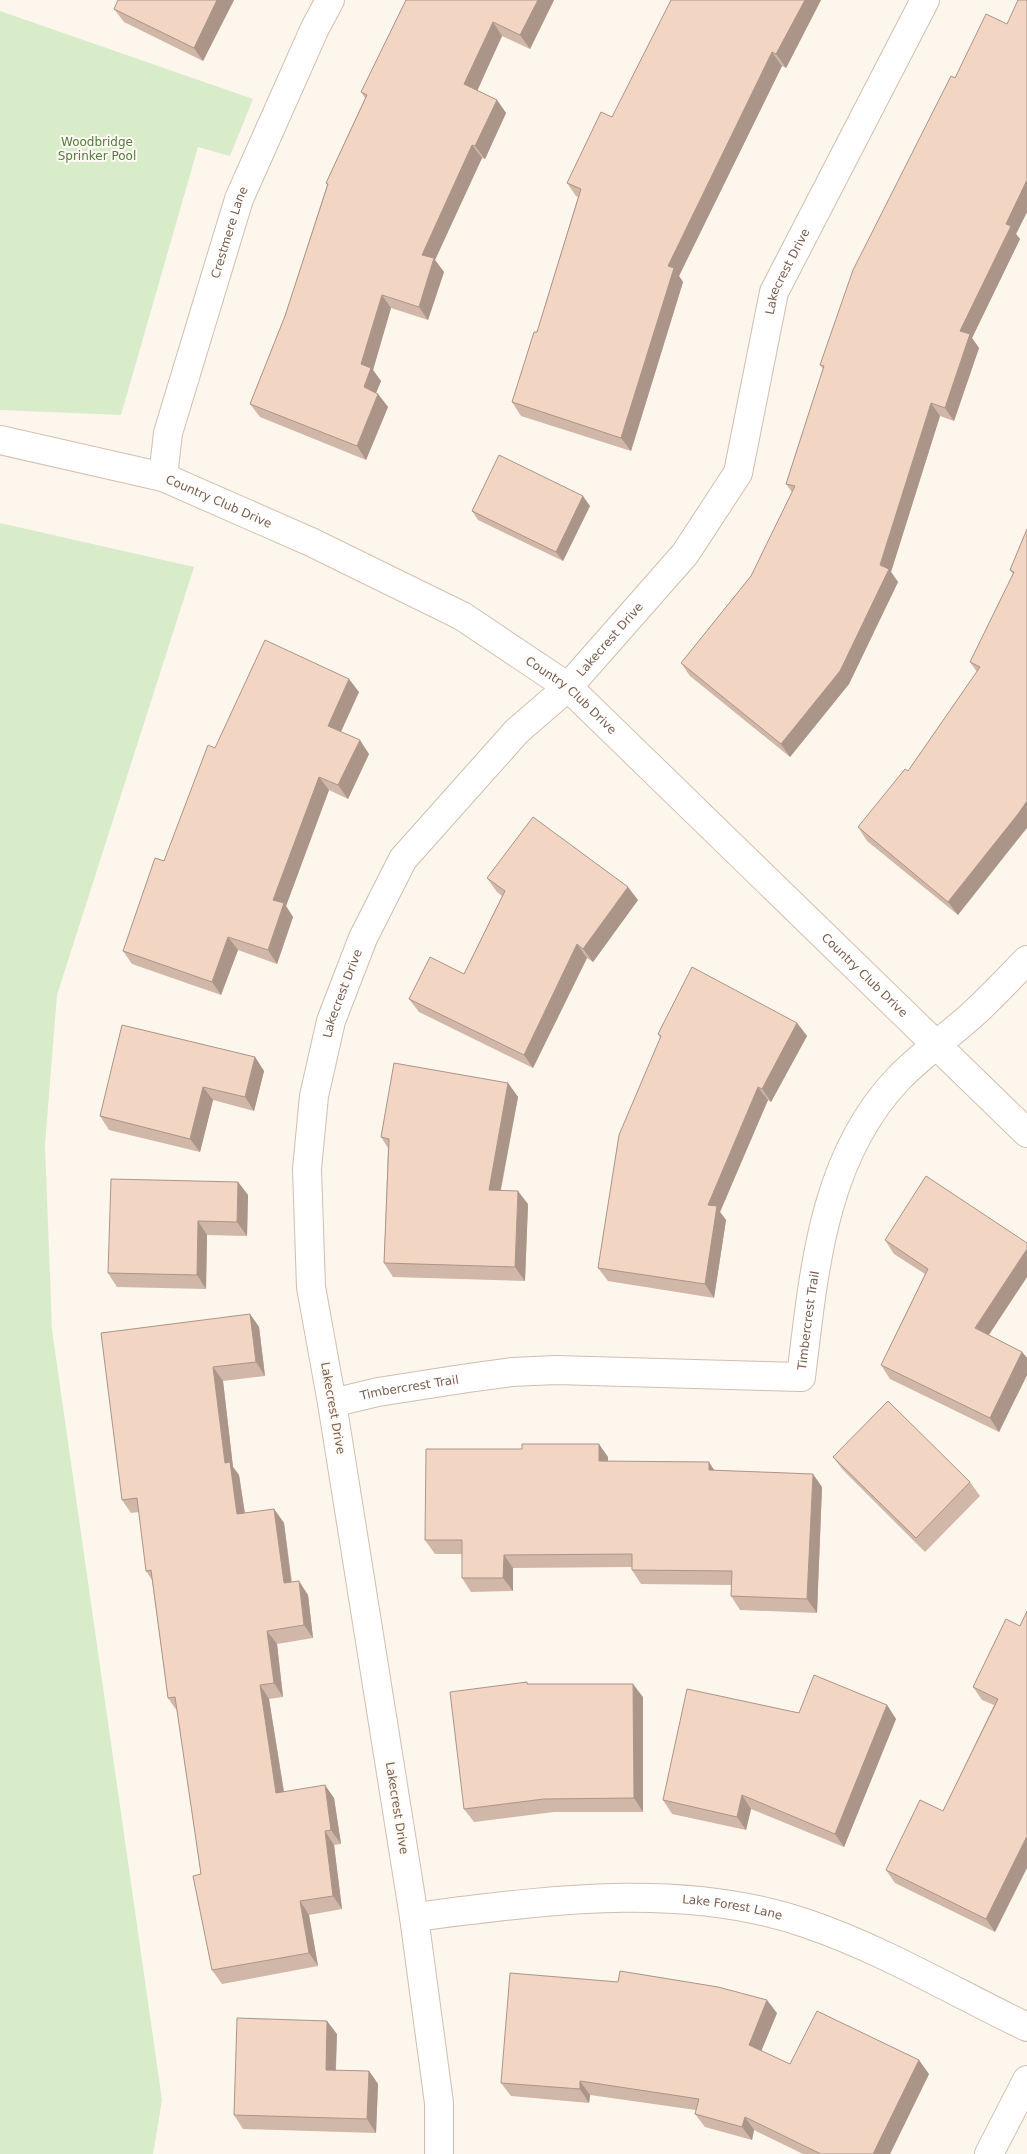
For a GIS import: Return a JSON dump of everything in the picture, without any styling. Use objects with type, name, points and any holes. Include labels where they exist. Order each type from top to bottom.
[{"type":"street","name":"Crestmere Lane","points":[[163,477],[168,433],[238,199],[315,28],[330,0]]},
{"type":"street","name":"Lakecrest Drive","points":[[439,2154],[439,2103],[414,1917],[312,1287],[307,1169],[314,1096],[331,1022],[364,938],[403,859],[517,731],[568,687],[685,554],[738,472],[774,292],[925,0]]},
{"type":"street","name":"Country Club Drive","points":[[0,440],[163,477],[311,542],[462,616],[568,687],[1027,1133]]},
{"type":"street","name":"Timbercrest Trail","points":[[332,1403],[378,1392],[512,1372],[556,1370],[801,1377],[817,1252],[840,1173],[853,1142],[870,1114],[898,1079],[936,1043],[972,1015],[1027,960]]},
{"type":"street","name":"Lake Forest Lane","points":[[414,1917],[533,1902],[580,1899],[670,1899],[728,1904],[788,1918],[845,1938],[884,1955],[1027,2027]]},
{"type":"street","points":[[989,2154],[1027,2080]]},
{"type":"green space","name":"Woodbridge Sprinker Pool","points":[[0,11],[253,99],[230,156],[198,147],[121,415],[0,410]]},
{"type":"green space","points":[[0,523],[194,567],[57,995],[45,1145],[52,1330],[162,2100],[153,2154],[0,2154]]},
{"type":"building","points":[[118,0],[217,0],[194,48],[114,9]]},
{"type":"building","points":[[406,0],[538,0],[520,35],[493,22],[464,84],[497,100],[475,146],[472,145],[422,255],[434,258],[419,307],[382,295],[361,364],[371,368],[364,387],[378,394],[357,446],[250,404],[285,316],[328,184],[326,183],[367,95],[361,92]]},
{"type":"building","points":[[671,0],[805,0],[776,54],[772,52],[668,266],[674,268],[621,438],[512,402],[534,332],[537,332],[581,189],[567,183],[601,112],[612,117]]},
{"type":"building","points":[[1018,0],[1027,0],[1027,180],[1006,224],[1011,226],[960,331],[970,334],[945,408],[931,403],[880,565],[889,569],[840,671],[781,744],[681,663],[751,576],[795,486],[786,484],[824,366],[820,365],[853,270],[951,76],[955,78],[986,14],[1007,24]]},
{"type":"building","points":[[499,455],[583,496],[556,552],[472,511]]},
{"type":"building","points":[[1027,529],[1027,801],[948,902],[858,827],[905,769],[908,771],[980,667],[970,662],[1014,572],[1010,570]]},
{"type":"building","points":[[265,640],[349,679],[328,726],[360,740],[338,785],[319,777],[273,900],[284,903],[268,950],[228,937],[212,982],[123,951],[155,858],[164,861],[208,745],[215,748]]},
{"type":"building","points":[[533,817],[628,887],[583,949],[577,944],[524,1055],[409,999],[430,957],[464,974],[505,891],[487,878]]},
{"type":"building","points":[[692,967],[797,1023],[762,1089],[758,1087],[708,1205],[717,1206],[705,1284],[598,1268],[619,1135],[661,1036],[658,1034]]},
{"type":"building","points":[[122,1025],[255,1057],[245,1097],[203,1087],[190,1139],[100,1116]]},
{"type":"building","points":[[394,1063],[508,1083],[489,1190],[518,1191],[515,1267],[384,1263],[389,1139],[381,1137]]},
{"type":"building","points":[[926,1176],[1027,1243],[1027,1249],[975,1328],[1022,1352],[990,1418],[881,1365],[928,1269],[885,1240]]},
{"type":"building","points":[[111,1179],[238,1182],[237,1222],[198,1221],[197,1275],[108,1273]]},
{"type":"building","points":[[250,1314],[256,1362],[213,1367],[225,1463],[230,1462],[237,1514],[274,1509],[284,1583],[299,1581],[304,1625],[267,1631],[274,1683],[260,1685],[276,1793],[325,1785],[331,1830],[325,1831],[333,1896],[300,1901],[309,1953],[212,1970],[193,1876],[201,1874],[175,1697],[168,1698],[151,1570],[146,1571],[137,1498],[122,1500],[101,1333]]},
{"type":"building","points":[[888,1401],[970,1482],[916,1538],[833,1457]]},
{"type":"building","points":[[522,1444],[599,1444],[599,1461],[709,1462],[709,1470],[813,1474],[807,1599],[731,1596],[732,1571],[632,1570],[632,1554],[504,1555],[503,1578],[462,1578],[462,1540],[425,1540],[426,1449],[522,1449]]},
{"type":"building","points":[[1027,1611],[1027,1836],[986,1919],[886,1870],[920,1800],[943,1811],[998,1699],[973,1687],[1006,1619],[1020,1626]]},
{"type":"building","points":[[814,1675],[887,1705],[835,1834],[742,1795],[737,1817],[663,1800],[687,1689],[799,1713]]},
{"type":"building","points":[[527,1682],[527,1684],[633,1684],[634,1798],[544,1799],[464,1809],[450,1692]]},
{"type":"building","points":[[620,1971],[718,1987],[767,2000],[749,2045],[790,2064],[817,2011],[919,2060],[873,2154],[821,2154],[745,2117],[742,2127],[695,2114],[699,2099],[580,2081],[580,2089],[501,2083],[510,1973],[618,1982]]},
{"type":"building","points":[[237,2018],[327,2021],[326,2070],[369,2071],[367,2119],[234,2115]]}]
